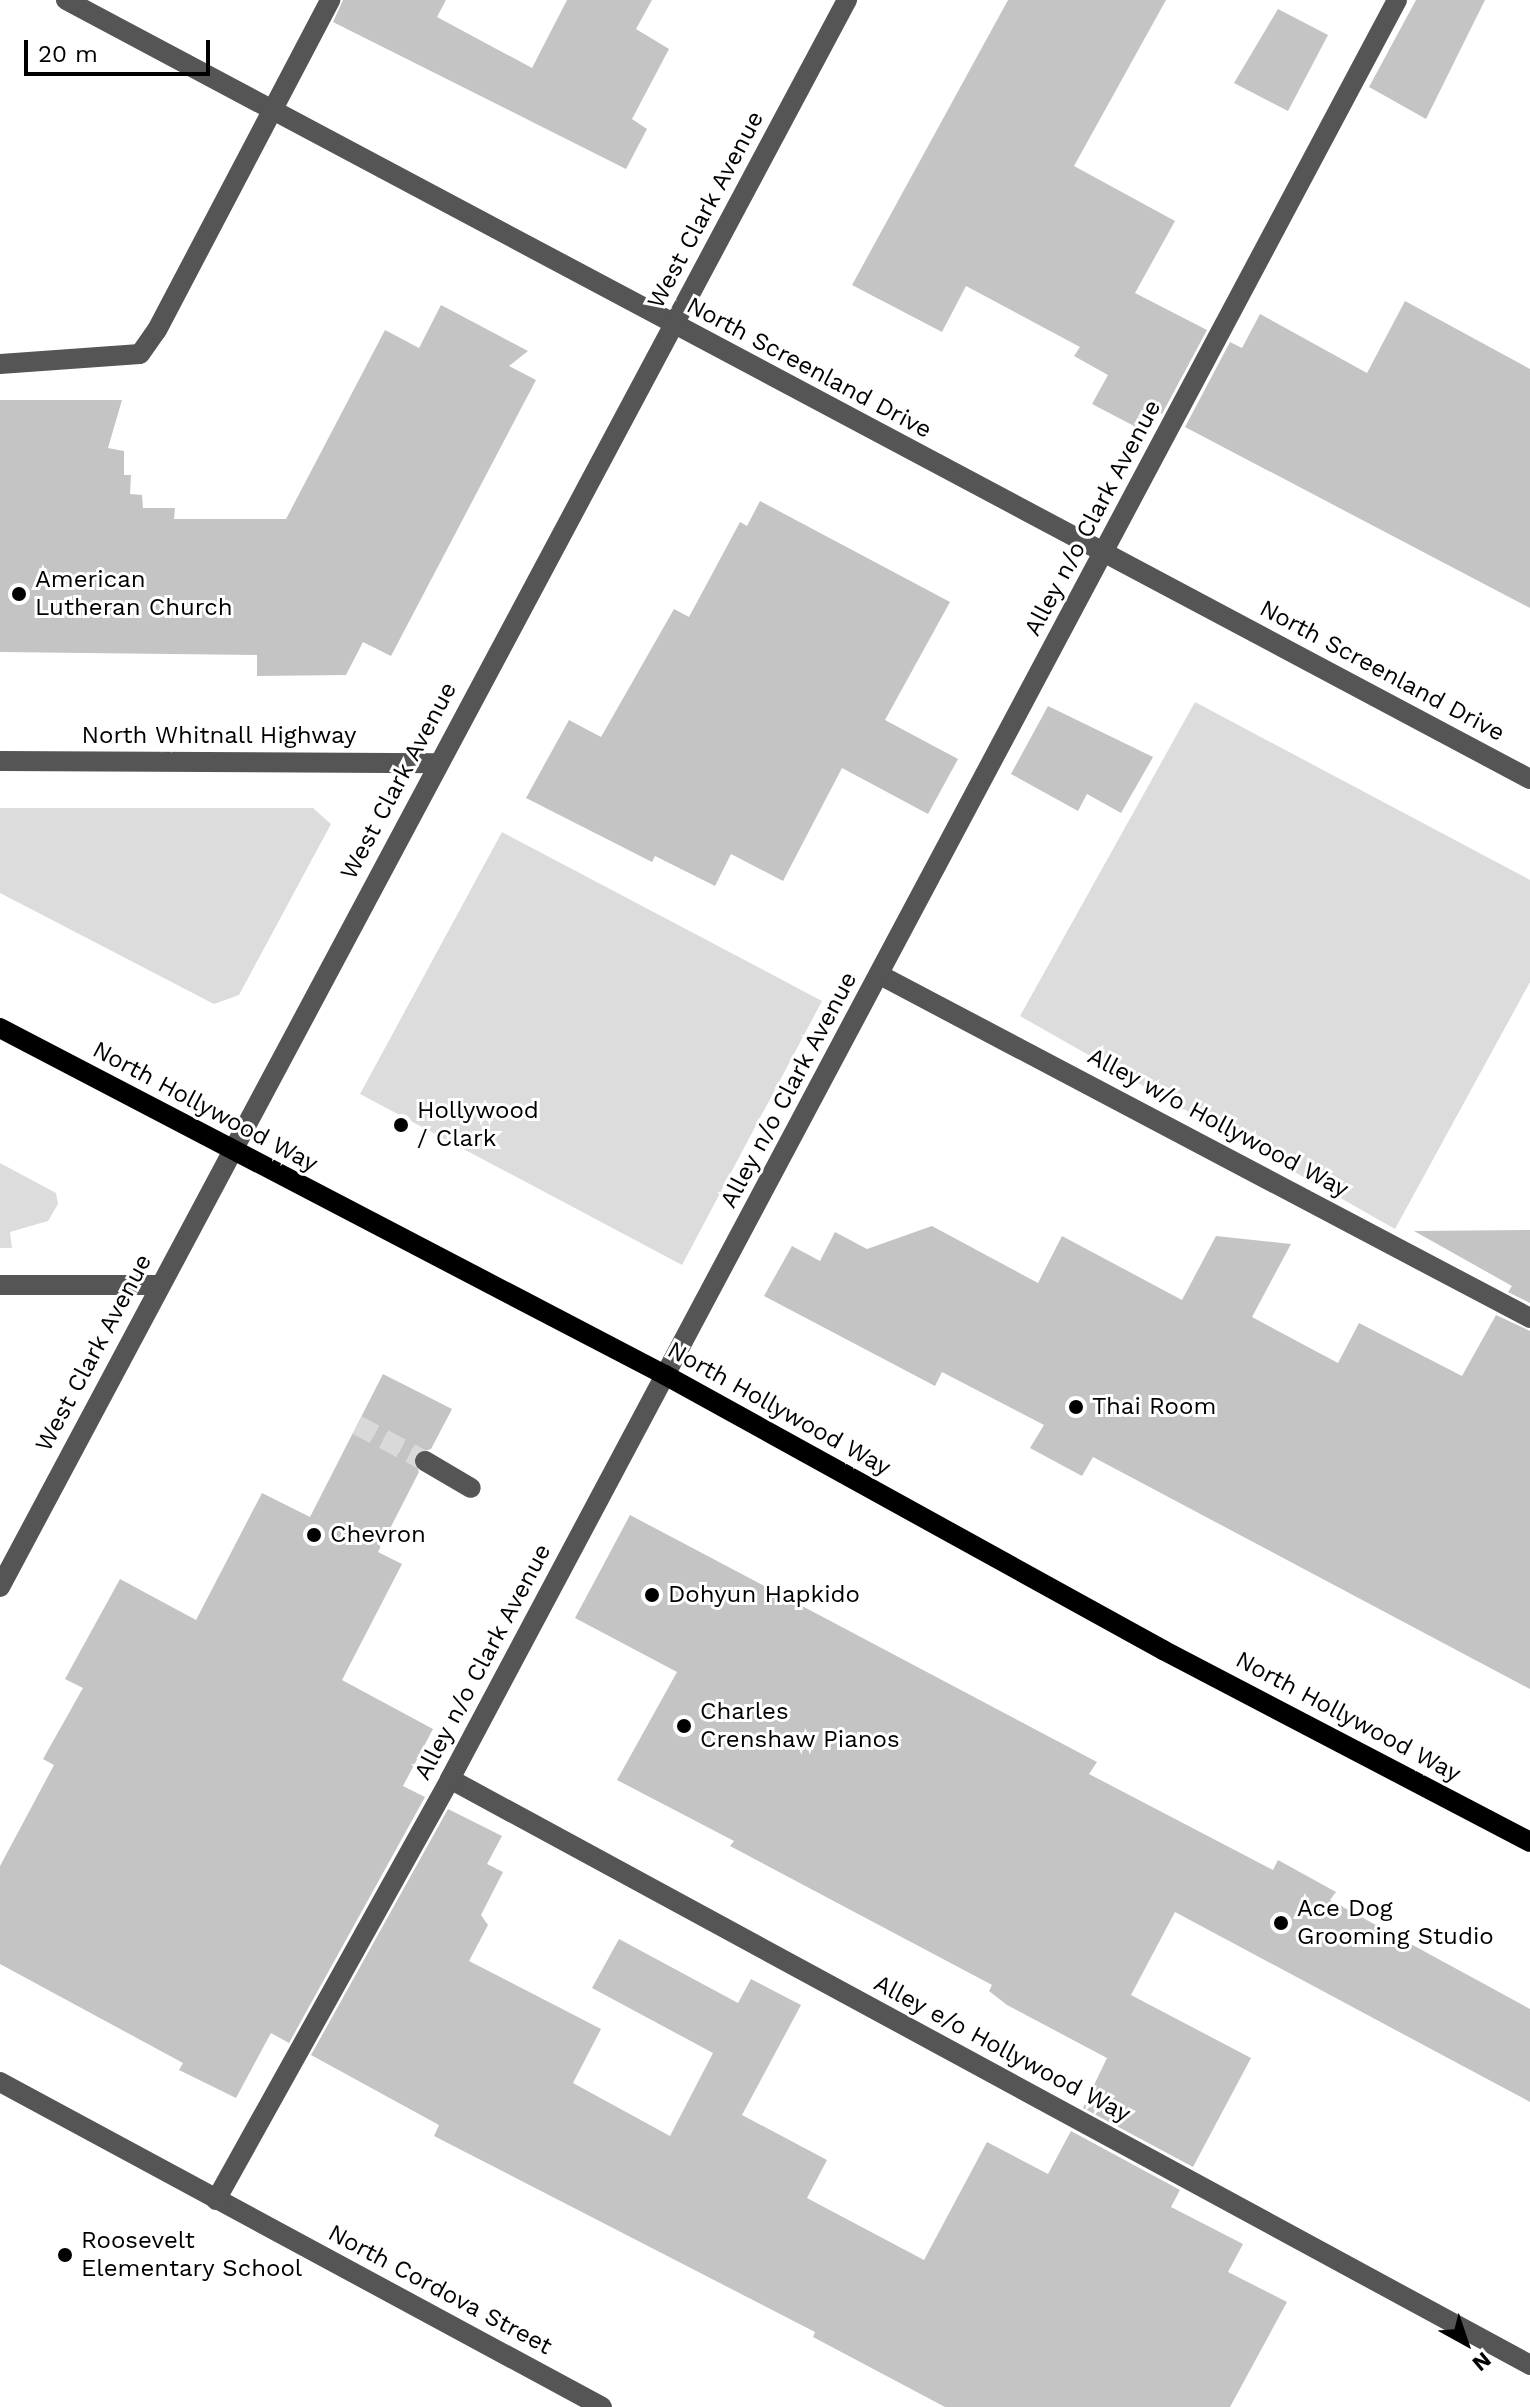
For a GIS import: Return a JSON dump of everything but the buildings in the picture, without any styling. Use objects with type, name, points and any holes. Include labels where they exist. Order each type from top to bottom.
[{"type":"main road","name":"North Hollywood Way","points":[[0,1028],[665,1375],[1163,1650],[1530,1842]]},
{"type":"street","name":"North Screenland Drive","points":[[66,0],[1530,779]]},
{"type":"street","points":[[0,364],[140,354],[157,330],[330,0]]},
{"type":"street","name":"West Clark Avenue","points":[[0,1587],[847,0]]},
{"type":"street","name":"Alley n/o Clark Avenue","points":[[216,2200],[450,1779],[1397,0]]},
{"type":"street","name":"North Whitnall Highway","points":[[0,761],[438,763]]},
{"type":"street","name":"Alley w/o Hollywood Way","points":[[880,975],[1530,1318]]},
{"type":"street","points":[[0,1285],[160,1285]]},
{"type":"street","points":[[425,1461],[471,1488]]},
{"type":"street","name":"Alley e/o Hollywood Way","points":[[450,1779],[1530,2365]]},
{"type":"street","name":"North Cordova Street","points":[[0,2082],[602,2407]]},
{"type":"shaded area","points":[[1195,702],[1530,880],[1530,982],[1395,1229],[1020,1016]]},
{"type":"shaded area","points":[[0,808],[313,808],[331,824],[239,995],[214,1004],[0,893]]},
{"type":"shaded area","points":[[502,832],[822,1001],[682,1265],[360,1094]]},
{"type":"shaded area","points":[[0,1163],[56,1193],[58,1204],[48,1221],[10,1232],[12,1248],[0,1248]]},
{"type":"tunnel","points":[[357,1425],[425,1461]]},
{"type":"place","name":"American Lutheran Church","points":[[19,594]]},
{"type":"place","name":"Hollywood / Clark","points":[[401,1125]]},
{"type":"place","name":"Thai Room","points":[[1076,1407]]},
{"type":"place","name":"Chevron","points":[[314,1535]]},
{"type":"place","name":"Dohyun Hapkido","points":[[652,1595]]},
{"type":"place","name":"Charles Crenshaw Pianos","points":[[684,1726]]},
{"type":"place","name":"Ace Dog Grooming Studio","points":[[1281,1923]]},
{"type":"place","name":"Roosevelt Elementary School","points":[[65,2255]]}]
